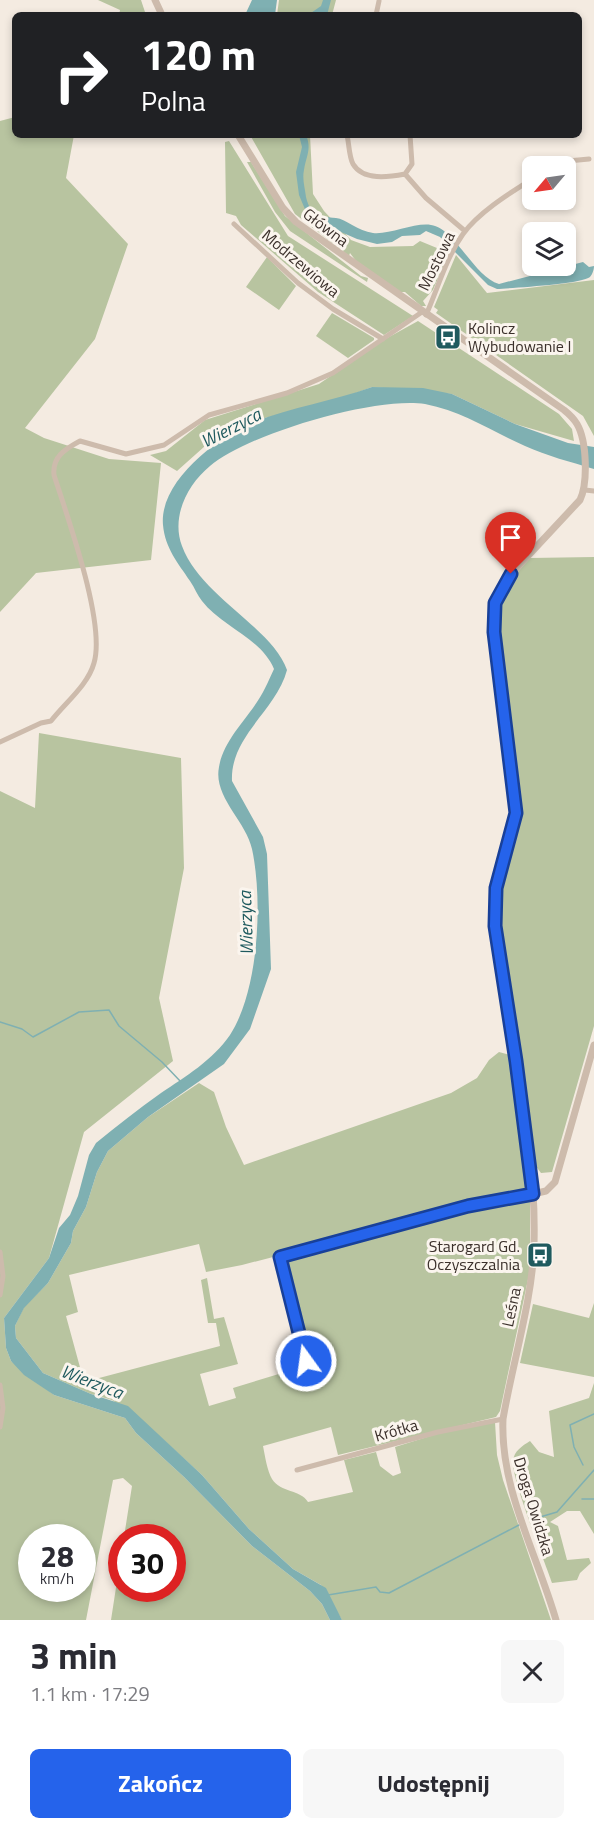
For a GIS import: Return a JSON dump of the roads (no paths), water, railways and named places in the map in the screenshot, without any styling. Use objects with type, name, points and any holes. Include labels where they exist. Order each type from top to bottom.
[{"type":"street","name":"Główna","points":[[240,138],[279,202],[296,222],[564,410],[577,423],[583,444],[585,490]]},
{"type":"street","points":[[348,138],[352,164],[360,171],[385,177],[405,174],[412,164],[410,138]]},
{"type":"street","points":[[576,160],[589,159]]},
{"type":"street","points":[[405,174],[426,198],[465,231]]},
{"type":"street","name":"Mostowa","points":[[424,313],[465,231],[522,186]]},
{"type":"street","name":"Modrzewiowa","points":[[234,224],[298,283],[333,309],[383,339]]},
{"type":"street","points":[[0,742],[41,723],[51,721],[72,697],[94,664],[95,635],[87,583],[54,475],[53,467],[60,454],[80,441],[126,454],[164,445],[208,415],[287,393],[333,373],[424,313]]},
{"type":"street","points":[[585,490],[594,491]]},
{"type":"street","name":"Leśna","points":[[513,1362],[534,1259],[533,1194],[515,1052],[495,926],[496,888],[516,813],[496,656],[494,612],[498,595],[511,574],[567,517],[585,490]]},
{"type":"street","points":[[306,1361],[280,1257],[468,1206],[546,1191],[555,1182],[594,1045]]},
{"type":"street","points":[[0,1252],[3,1276],[0,1295]]},
{"type":"street","name":"Droga Owidzka","points":[[513,1362],[503,1419],[506,1469],[556,1620]]},
{"type":"street","points":[[0,1385],[3,1408],[0,1427]]},
{"type":"street","name":"Krótka","points":[[297,1470],[438,1432],[503,1419]]},
{"type":"water","points":[[252,0],[277,0],[275,12],[246,12]]},
{"type":"water","points":[[323,0],[331,0],[328,12],[312,12],[321,6]]},
{"type":"water","points":[[300,138],[307,138],[309,149],[303,173],[306,197],[313,212],[317,215],[340,219],[373,233],[425,225],[440,228],[481,272],[499,284],[530,276],[576,276],[576,264],[583,262],[589,267],[594,266],[592,274],[590,277],[574,282],[497,289],[488,285],[440,237],[426,231],[420,235],[402,236],[392,242],[377,244],[357,239],[316,221],[307,214],[299,195],[296,172],[302,147]]},
{"type":"water","points":[[372,387],[423,388],[452,394],[515,424],[568,443],[594,447],[594,469],[533,450],[451,411],[425,404],[403,403],[345,412],[281,430],[228,454],[210,466],[194,482],[180,513],[178,524],[182,546],[191,564],[204,581],[267,640],[279,654],[287,670],[281,685],[238,750],[233,765],[232,781],[263,837],[267,854],[271,969],[250,1029],[224,1064],[148,1117],[108,1151],[97,1172],[86,1207],[73,1231],[71,1243],[48,1283],[24,1308],[15,1326],[16,1338],[43,1373],[91,1394],[128,1406],[202,1475],[249,1529],[293,1569],[326,1588],[342,1620],[330,1620],[322,1604],[310,1591],[252,1546],[184,1477],[136,1433],[125,1418],[54,1395],[24,1375],[11,1361],[6,1348],[4,1318],[49,1258],[59,1228],[70,1215],[78,1196],[89,1155],[96,1143],[198,1067],[223,1044],[240,1016],[253,970],[258,918],[252,849],[249,839],[225,799],[218,778],[224,750],[258,701],[274,669],[260,649],[210,610],[202,601],[173,555],[166,541],[163,525],[164,509],[170,492],[181,477],[208,450],[240,429],[268,417]]},
{"type":"waterway","points":[[0,1022],[22,1029],[33,1037],[79,1012],[109,1010],[119,1026],[162,1062],[181,1082]]},
{"type":"waterway","points":[[583,1465],[574,1447],[570,1425],[594,1414]]},
{"type":"waterway","points":[[530,1520],[557,1512],[594,1470]]},
{"type":"waterway","points":[[582,1499],[594,1499]]},
{"type":"waterway","points":[[328,1595],[376,1587],[380,1592],[389,1593],[519,1525]]},
{"type":"place","name":"Kolincz Wybudowanie I","points":[[448,337]]},
{"type":"place","name":"Starogard Gd. Oczyszczalnia","points":[[540,1255]]},
{"type":"water label","name":"Wierzyca","points":[[231,428]]},
{"type":"water label","name":"Wierzyca","points":[[246,923]]},
{"type":"water label","name":"Wierzyca","points":[[92,1382]]}]
